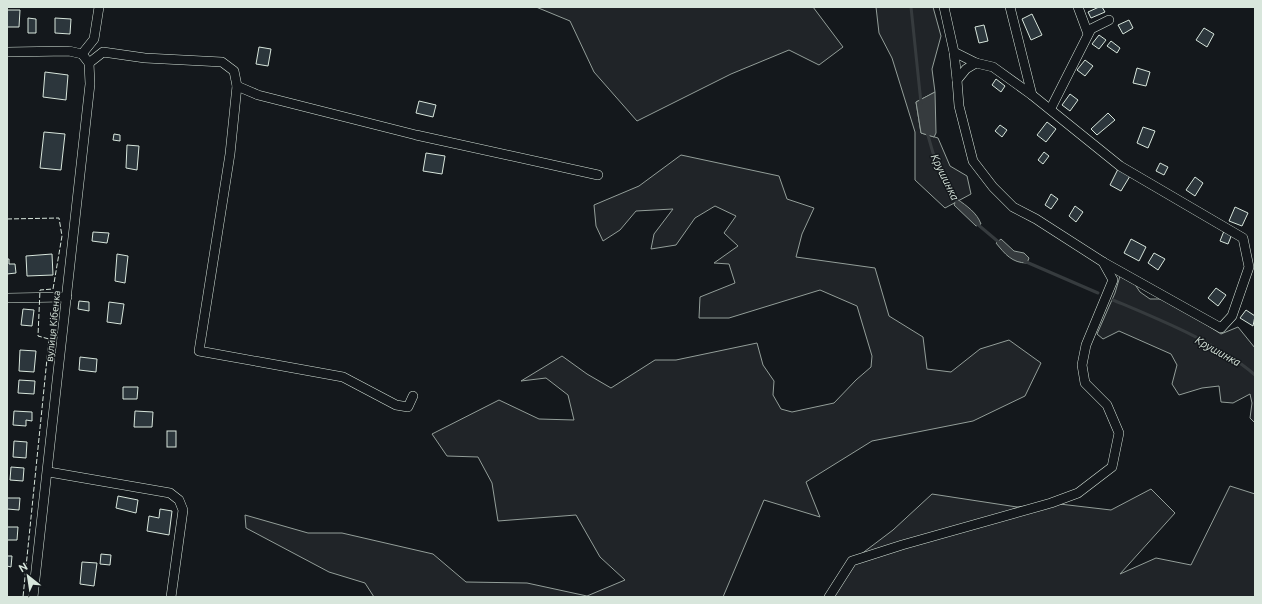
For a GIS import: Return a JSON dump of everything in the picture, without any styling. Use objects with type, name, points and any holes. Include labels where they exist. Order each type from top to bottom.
[{"type":"street","points":[[86,58],[94,39],[99,7]]},
{"type":"street","points":[[944,7],[954,52],[959,106],[973,161],[994,186],[1013,207],[1036,219],[1103,262],[1221,328],[1232,316],[1249,267],[1243,238],[1120,166],[1051,108],[993,67],[976,64],[954,52]]},
{"type":"street","points":[[1010,7],[1032,95]]},
{"type":"street","points":[[1078,7],[1088,34]]},
{"type":"street","points":[[1051,108],[1091,29],[1108,20]]},
{"type":"street","points":[[7,52],[69,51],[86,58],[103,52],[145,58],[222,62],[234,71],[237,86],[230,154],[199,350],[343,377],[396,406],[408,407],[413,396]]},
{"type":"street","name":"вулиця Кібенка","points":[[33,597],[49,472],[90,84],[86,58]]},
{"type":"street","points":[[957,80],[966,69],[976,64]]},
{"type":"street","points":[[237,86],[258,95],[416,135],[598,175]]},
{"type":"street","points":[[829,597],[852,561],[902,544],[1051,503],[1078,494],[1112,467],[1120,433],[1107,405],[1085,383],[1082,365],[1086,345],[1113,280],[1103,262]]},
{"type":"street","points":[[7,298],[67,298]]},
{"type":"street","points":[[49,472],[170,493],[179,500],[184,510],[170,597]]},
{"type":"shaded area","points":[[536,7],[813,7],[843,47],[819,65],[789,50],[731,74],[637,121],[594,72],[570,21]]},
{"type":"shaded area","points":[[876,7],[933,7],[941,36],[932,69],[935,92],[916,102],[921,133],[938,138],[950,166],[967,176],[971,194],[945,208],[915,180],[915,132],[892,58],[879,33]]},
{"type":"shaded area","points":[[935,92],[936,133],[934,137],[921,133],[916,102]]},
{"type":"shaded area","points":[[681,155],[779,176],[787,199],[814,208],[802,234],[796,257],[875,268],[889,316],[923,337],[927,369],[951,372],[980,349],[1009,340],[1041,363],[1025,396],[973,421],[872,441],[806,482],[820,517],[764,500],[723,597],[374,597],[365,583],[329,572],[246,528],[245,515],[308,533],[342,533],[433,554],[466,582],[527,583],[587,596],[625,580],[600,557],[576,515],[498,521],[492,483],[478,457],[447,456],[432,434],[499,400],[539,419],[574,420],[568,395],[546,378],[521,381],[562,356],[587,374],[611,388],[655,360],[676,360],[757,343],[763,365],[774,381],[773,395],[781,409],[792,412],[834,403],[871,367],[872,356],[857,306],[820,290],[729,318],[699,318],[700,297],[735,283],[729,264],[714,263],[738,246],[724,233],[736,216],[715,206],[695,218],[676,245],[651,249],[654,234],[673,209],[636,211],[620,230],[603,241],[596,226],[594,205],[639,186]]},
{"type":"shaded area","points":[[957,199],[974,213],[981,224],[976,226],[954,205]]},
{"type":"shaded area","points":[[1001,239],[1014,251],[1024,253],[1029,258],[1027,263],[1013,260],[1006,254],[996,243]]},
{"type":"shaded area","points":[[1128,274],[1140,292],[1150,299],[1166,299],[1221,334],[1238,327],[1255,348],[1255,423],[1250,418],[1252,403],[1250,394],[1233,403],[1221,402],[1219,386],[1202,388],[1179,395],[1172,384],[1177,365],[1171,354],[1119,331],[1103,339],[1097,334],[1115,293],[1120,276]]},
{"type":"shaded area","points":[[1230,486],[1255,494],[1255,597],[834,597],[833,590],[852,561],[893,530],[932,494],[1017,507],[1051,503],[1111,510],[1151,489],[1175,513],[1120,574],[1156,558],[1191,565]]},
{"type":"building","points":[[1102,7],[1105,12],[1091,18],[1088,12]]},
{"type":"building","points":[[7,10],[20,10],[19,27],[7,27]]},
{"type":"building","points":[[1032,14],[1042,35],[1031,40],[1022,19]]},
{"type":"building","points":[[28,18],[36,19],[36,33],[28,33]]},
{"type":"building","points":[[55,18],[71,19],[70,34],[55,33]]},
{"type":"building","points":[[1129,20],[1133,28],[1123,34],[1118,25]]},
{"type":"building","points":[[984,25],[988,41],[979,43],[975,27]]},
{"type":"building","points":[[1204,28],[1214,34],[1207,47],[1196,40]]},
{"type":"building","points":[[1099,35],[1106,40],[1099,49],[1092,44]]},
{"type":"building","points":[[1111,41],[1120,48],[1117,53],[1107,46]]},
{"type":"building","points":[[259,47],[271,49],[268,66],[256,64]]},
{"type":"building","points":[[1085,60],[1093,66],[1085,76],[1077,70]]},
{"type":"building","points":[[1137,68],[1150,72],[1146,86],[1133,83]]},
{"type":"building","points":[[45,72],[68,75],[66,100],[43,97]]},
{"type":"building","points":[[996,79],[1005,86],[1001,92],[992,85]]},
{"type":"building","points":[[1070,94],[1078,100],[1070,111],[1062,105]]},
{"type":"building","points":[[419,101],[436,105],[433,117],[416,113]]},
{"type":"building","points":[[1108,113],[1115,120],[1097,135],[1091,129]]},
{"type":"building","points":[[1047,122],[1056,129],[1046,142],[1037,135]]},
{"type":"building","points":[[1000,125],[1007,130],[1002,137],[995,131]]},
{"type":"building","points":[[1143,127],[1155,131],[1148,148],[1137,143]]},
{"type":"building","points":[[44,132],[65,134],[61,170],[40,168]]},
{"type":"building","points":[[114,134],[120,135],[120,141],[113,140]]},
{"type":"building","points":[[127,145],[139,146],[137,170],[126,168]]},
{"type":"building","points":[[1044,152],[1049,156],[1043,164],[1038,160]]},
{"type":"building","points":[[426,153],[445,156],[442,174],[423,171]]},
{"type":"building","points":[[1160,163],[1168,167],[1164,175],[1156,171]]},
{"type":"building","points":[[1118,169],[1130,176],[1121,191],[1110,185]]},
{"type":"building","points":[[1195,177],[1203,183],[1195,196],[1186,190]]},
{"type":"building","points":[[1051,194],[1058,199],[1051,209],[1045,205]]},
{"type":"building","points":[[1075,206],[1083,212],[1076,222],[1069,216]]},
{"type":"building","points":[[1235,207],[1248,213],[1242,226],[1229,221]]},
{"type":"building","points":[[1224,231],[1232,234],[1228,244],[1220,241]]},
{"type":"building","points":[[93,232],[109,233],[107,243],[92,241]]},
{"type":"building","points":[[1131,239],[1146,247],[1139,261],[1124,253]]},
{"type":"building","points":[[1154,253],[1165,259],[1158,270],[1148,263]]},
{"type":"building","points":[[52,254],[53,275],[27,276],[26,256]]},
{"type":"building","points":[[117,254],[128,256],[125,283],[115,281]]},
{"type":"building","points":[[7,259],[9,259],[9,264],[15,264],[16,273],[7,274]]},
{"type":"building","points":[[1216,288],[1226,295],[1218,306],[1208,298]]},
{"type":"building","points":[[79,301],[89,302],[89,311],[78,309]]},
{"type":"building","points":[[109,302],[124,304],[121,324],[107,322]]},
{"type":"building","points":[[23,309],[34,310],[32,326],[21,325]]},
{"type":"building","points":[[1246,310],[1255,316],[1253,326],[1240,318]]},
{"type":"building","points":[[20,350],[36,351],[34,372],[19,371]]},
{"type":"building","points":[[80,357],[97,359],[96,372],[79,370]]},
{"type":"building","points":[[19,380],[35,381],[34,394],[18,393]]},
{"type":"building","points":[[123,387],[138,387],[137,399],[123,399]]},
{"type":"building","points":[[14,411],[32,412],[32,421],[26,420],[26,426],[13,425]]},
{"type":"building","points":[[135,411],[153,412],[152,427],[134,427]]},
{"type":"building","points":[[167,431],[176,431],[176,447],[167,447]]},
{"type":"building","points":[[14,441],[27,442],[26,458],[13,457]]},
{"type":"building","points":[[11,467],[24,468],[23,481],[10,480]]},
{"type":"building","points":[[118,496],[138,500],[136,513],[116,508]]},
{"type":"building","points":[[7,498],[20,498],[19,510],[7,509]]},
{"type":"building","points":[[160,509],[172,511],[169,535],[147,531],[149,516],[159,518]]},
{"type":"building","points":[[7,527],[18,527],[17,540],[7,540]]},
{"type":"building","points":[[101,554],[111,555],[110,565],[100,564]]},
{"type":"building","points":[[7,556],[12,556],[11,567],[7,566]]},
{"type":"building","points":[[82,562],[97,563],[94,586],[80,584]]},
{"type":"waterway","name":"Крушинка","points":[[911,7],[921,103]]},
{"type":"waterway","name":"Крушинка","points":[[927,132],[933,153],[951,186],[957,203]]},
{"type":"waterway","name":"Крушинка","points":[[976,223],[1001,244]]},
{"type":"waterway","name":"Крушинка","points":[[1024,261],[1098,293]]},
{"type":"waterway","name":"Крушинка","points":[[1113,300],[1206,342],[1224,352],[1255,375]]},
{"type":"fence","points":[[7,219],[59,218],[62,236],[53,289],[40,290],[38,336],[49,339],[23,597]]}]
